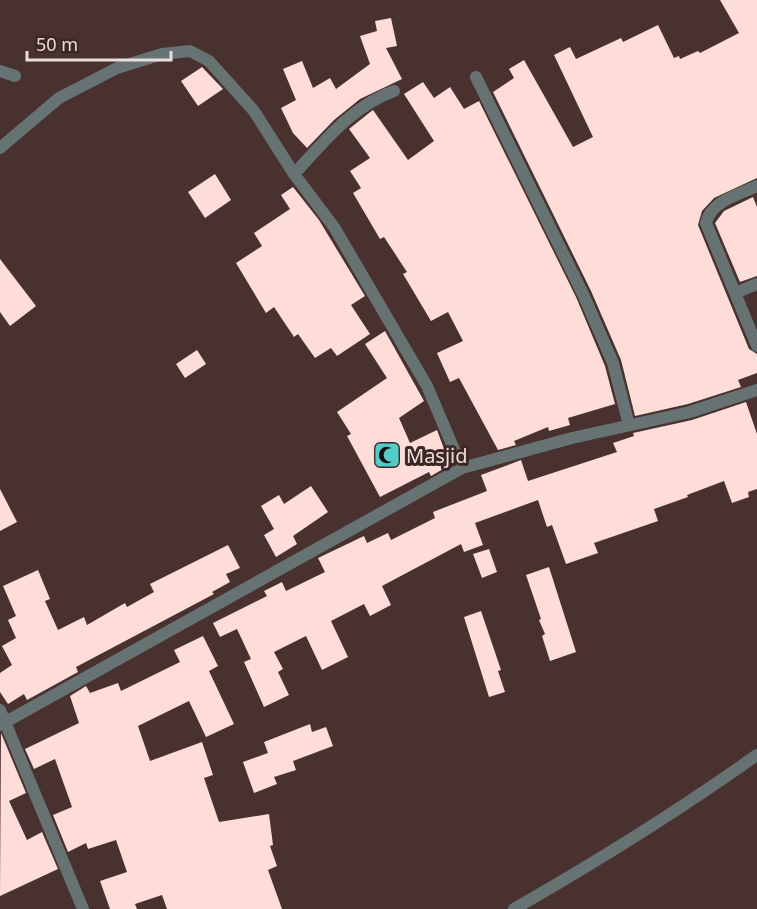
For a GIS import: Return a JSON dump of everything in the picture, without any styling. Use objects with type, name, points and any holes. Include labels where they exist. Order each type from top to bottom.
[{"type":"street","points":[[0,148],[59,98],[117,68],[162,54],[190,51],[209,61],[254,111],[294,174],[334,228],[427,386],[462,468]]},
{"type":"street","points":[[0,71],[15,76]]},
{"type":"street","points":[[476,77],[583,294],[613,363],[629,425]]},
{"type":"street","points":[[294,174],[352,114],[394,90]]},
{"type":"street","points":[[757,186],[720,204],[709,212],[706,223],[757,346]]},
{"type":"street","points":[[735,292],[757,284]]},
{"type":"street","points":[[3,724],[462,468],[572,438],[690,412],[757,390]]},
{"type":"street","points":[[0,710],[3,724],[52,830],[83,909]]},
{"type":"street","points":[[514,909],[588,868],[679,810],[757,754]]},
{"type":"building","points":[[720,0],[757,0],[757,178],[714,198],[702,211],[698,225],[749,349],[757,354],[757,373],[738,380],[741,387],[688,404],[635,416],[621,360],[591,291],[493,92],[514,78],[509,69],[524,60],[573,147],[593,137],[554,55],[570,47],[576,59],[621,38],[623,42],[658,25],[674,58],[679,56],[680,59],[698,51],[700,53],[739,33]]},
{"type":"building","points":[[391,18],[397,46],[386,48],[402,79],[360,99],[334,120],[307,148],[293,133],[281,108],[296,100],[283,69],[302,61],[313,88],[330,78],[336,89],[370,64],[360,36],[377,31],[375,21]]},
{"type":"building","points":[[202,67],[223,89],[198,106],[181,81]]},
{"type":"building","points":[[423,82],[434,98],[450,87],[464,109],[479,101],[576,297],[605,366],[615,404],[568,418],[570,425],[549,431],[548,427],[514,441],[516,445],[498,450],[459,378],[450,382],[437,353],[463,341],[448,312],[431,321],[403,274],[407,272],[384,237],[380,239],[353,193],[361,188],[350,171],[370,158],[349,129],[373,110],[408,160],[434,141],[404,94]]},
{"type":"building","points":[[215,174],[231,200],[205,218],[188,192]]},
{"type":"building","points":[[293,187],[319,220],[365,296],[351,305],[370,334],[337,356],[331,348],[315,358],[298,334],[294,337],[274,307],[266,313],[236,263],[262,246],[254,233],[290,209],[281,195]]},
{"type":"building","points":[[753,197],[757,207],[757,276],[740,282],[715,223],[724,211]]},
{"type":"building","points":[[0,259],[36,306],[10,326],[0,312]]},
{"type":"building","points":[[385,331],[424,401],[399,418],[410,443],[437,430],[450,465],[431,476],[429,472],[380,497],[347,436],[351,434],[337,412],[387,378],[365,344]]},
{"type":"building","points":[[197,350],[206,364],[185,378],[176,364]]},
{"type":"building","points":[[746,402],[757,434],[757,489],[748,492],[749,497],[732,503],[724,481],[654,509],[658,521],[594,543],[598,553],[566,564],[552,525],[547,527],[538,500],[475,523],[483,545],[464,552],[461,544],[382,586],[391,605],[370,616],[364,604],[331,621],[348,657],[322,670],[306,636],[274,652],[283,669],[278,672],[289,695],[264,707],[244,662],[251,659],[237,629],[220,637],[213,623],[267,596],[264,591],[282,582],[286,591],[325,572],[318,558],[364,536],[367,543],[388,533],[391,540],[435,518],[433,512],[487,491],[481,475],[521,460],[528,481],[617,452],[613,443],[634,436],[633,433],[692,420]]},
{"type":"building","points":[[311,486],[328,512],[293,536],[297,544],[276,557],[264,535],[274,529],[261,506],[279,495],[284,504]]},
{"type":"building","points":[[0,489],[17,522],[0,531]]},
{"type":"building","points":[[228,545],[240,568],[226,574],[230,582],[212,592],[214,594],[76,667],[78,672],[27,700],[24,694],[8,704],[0,692],[0,673],[12,665],[2,646],[16,638],[8,620],[16,616],[3,586],[38,570],[50,599],[45,601],[58,630],[84,617],[87,625],[125,603],[127,607],[154,592],[150,584]]},
{"type":"building","points":[[489,549],[497,572],[482,578],[473,554]]},
{"type":"building","points":[[549,567],[576,652],[550,661],[542,636],[545,634],[539,620],[541,619],[526,575]]},
{"type":"building","points":[[481,611],[501,670],[498,671],[505,692],[489,697],[464,617]]},
{"type":"building","points":[[203,636],[218,666],[209,671],[234,724],[206,737],[189,701],[138,726],[150,761],[202,742],[213,775],[204,778],[219,822],[269,814],[273,845],[270,846],[277,866],[268,870],[282,909],[167,909],[162,895],[135,904],[137,909],[110,909],[100,881],[127,872],[116,840],[88,849],[86,843],[68,852],[53,815],[72,807],[55,759],[34,769],[25,749],[79,723],[70,696],[86,686],[90,693],[118,683],[121,691],[180,662],[174,650]]},
{"type":"building","points":[[310,724],[312,732],[326,727],[333,746],[293,761],[296,770],[274,777],[277,784],[254,793],[243,762],[268,753],[264,742]]},
{"type":"building","points":[[1,733],[26,793],[9,801],[27,840],[42,832],[58,869],[0,896]]},
{"type":"place","name":"Masjid","points":[[387,455]]}]
